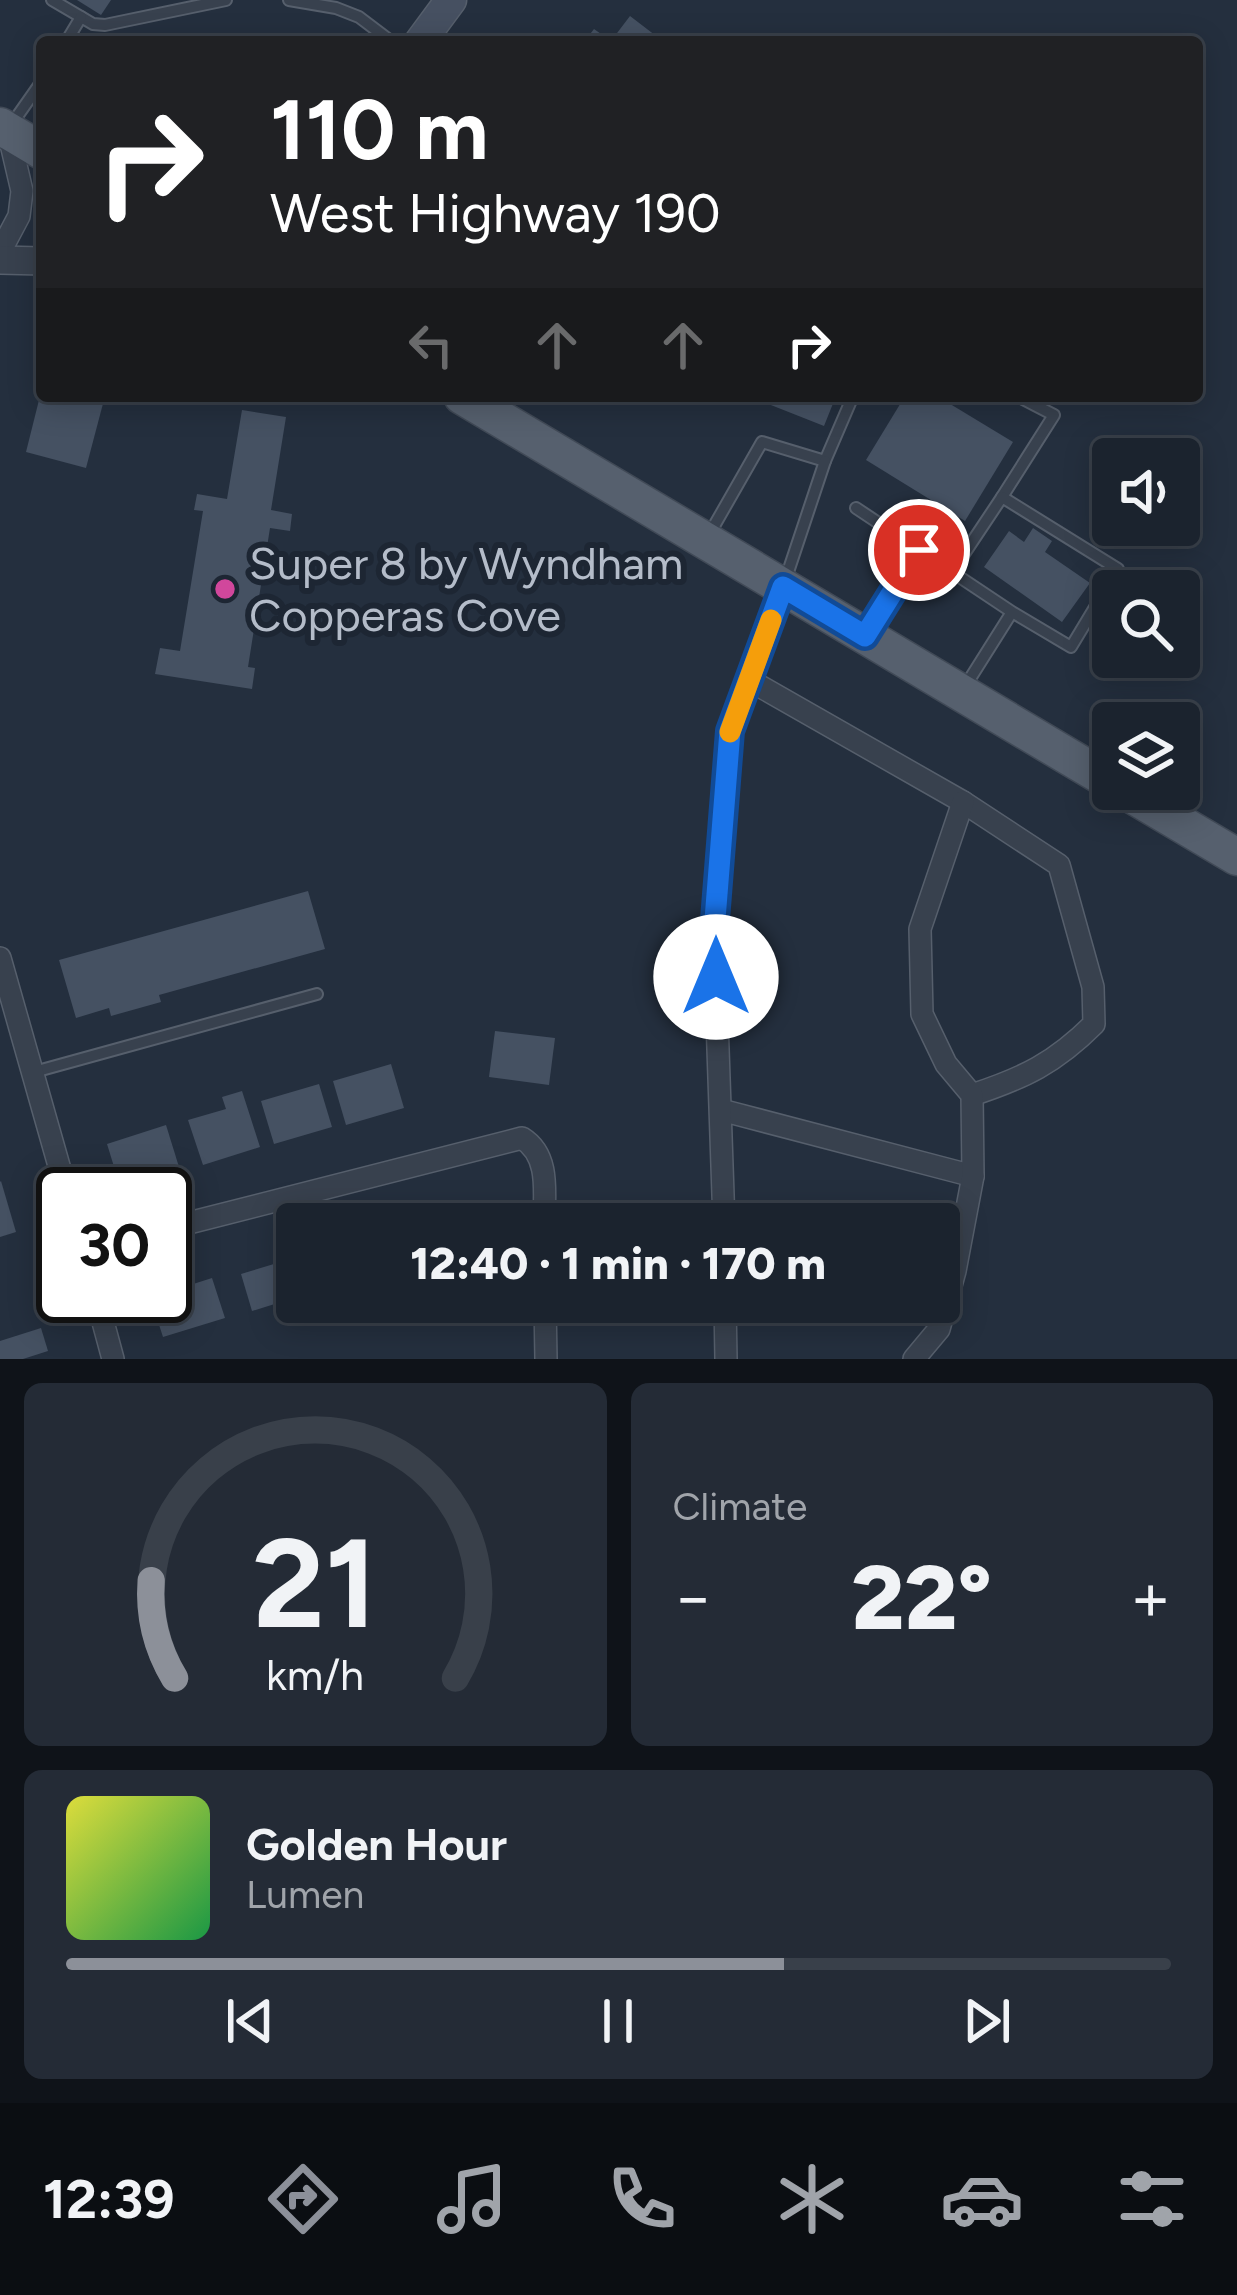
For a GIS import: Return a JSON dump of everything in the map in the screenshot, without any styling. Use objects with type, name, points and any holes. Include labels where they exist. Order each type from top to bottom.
[{"type":"main road","points":[[424,36],[451,0]]},
{"type":"main road","points":[[4,128],[36,147]]},
{"type":"main road","points":[[472,402],[1092,771]]},
{"type":"main road","points":[[1158,810],[1237,857]]},
{"type":"street","points":[[4,128],[22,190],[20,216],[0,256],[36,261]]},
{"type":"street","points":[[723,1203],[714,932],[730,731],[783,587]]},
{"type":"street","points":[[749,680],[963,802],[1059,865],[1093,986],[1094,1024],[1069,1049],[1020,1079],[972,1094]]},
{"type":"street","points":[[914,1359],[939,1329],[973,1176],[972,1094],[946,1064],[922,1014],[920,929],[963,802]]},
{"type":"street","points":[[0,958],[59,1167]]},
{"type":"street","points":[[721,1111],[973,1176]]},
{"type":"street","points":[[192,1222],[522,1138],[538,1151],[544,1203]]},
{"type":"street","points":[[103,1323],[113,1359]]},
{"type":"street","points":[[545,1323],[546,1359]]},
{"type":"street","points":[[725,1323],[726,1359]]},
{"type":"lane","points":[[52,0],[93,24],[105,25],[226,0]]},
{"type":"lane","points":[[289,0],[359,16],[384,36]]},
{"type":"lane","points":[[70,36],[81,17]]},
{"type":"lane","points":[[4,128],[36,88]]},
{"type":"lane","points":[[783,587],[851,402]]},
{"type":"lane","points":[[952,572],[1054,415],[1029,402]]},
{"type":"lane","points":[[706,542],[762,442],[826,461]]},
{"type":"lane","points":[[856,508],[1071,647],[1118,569],[1002,497]]},
{"type":"lane","points":[[865,636],[919,550]]},
{"type":"lane","points":[[961,693],[1012,612]]},
{"type":"lane","points":[[31,1073],[317,994]]},
{"type":"building","points":[[77,0],[111,0],[101,15]]},
{"type":"building","points":[[630,16],[656,36],[615,36]]},
{"type":"building","points":[[38,402],[103,402],[86,468],[26,452]]},
{"type":"building","points":[[763,402],[834,402],[824,426]]},
{"type":"building","points":[[901,402],[947,402],[1013,442],[965,521],[866,460]]},
{"type":"building","name":"Super 8 by Wyndham Copperas Cove","points":[[242,410],[286,417],[271,510],[292,514],[290,531],[270,528],[248,667],[255,668],[252,689],[155,674],[160,648],[180,651],[203,511],[194,510],[197,494],[227,499]]},
{"type":"building","points":[[1033,528],[1052,541],[1045,552],[1090,583],[1062,622],[984,567],[1009,531],[1024,542]]},
{"type":"building","points":[[308,891],[325,949],[159,995],[161,1002],[111,1016],[109,1008],[76,1018],[59,960]]},
{"type":"building","points":[[495,1031],[555,1038],[549,1085],[489,1077]]},
{"type":"building","points":[[391,1064],[404,1108],[346,1125],[333,1081]]},
{"type":"building","points":[[319,1084],[332,1127],[274,1144],[261,1101]]},
{"type":"building","points":[[242,1091],[260,1147],[203,1165],[188,1120],[226,1109],[222,1097]]},
{"type":"building","points":[[166,1125],[179,1167],[114,1167],[107,1144]]},
{"type":"building","points":[[0,1182],[16,1232],[0,1237]]},
{"type":"building","points":[[276,1263],[276,1304],[252,1311],[241,1274]]},
{"type":"building","points":[[212,1278],[225,1318],[163,1337],[158,1323],[192,1323],[192,1284]]},
{"type":"building","points":[[41,1328],[48,1351],[23,1359],[0,1359],[0,1341]]},
{"type":"slow traffic","points":[[730,732],[771,620]]},
{"type":"place","name":"Super 8 by Wyndham Copperas Cove","points":[[225,589]]},
{"type":"route","points":[[716,977],[714,932],[730,731],[783,587],[865,636],[919,550]]}]
